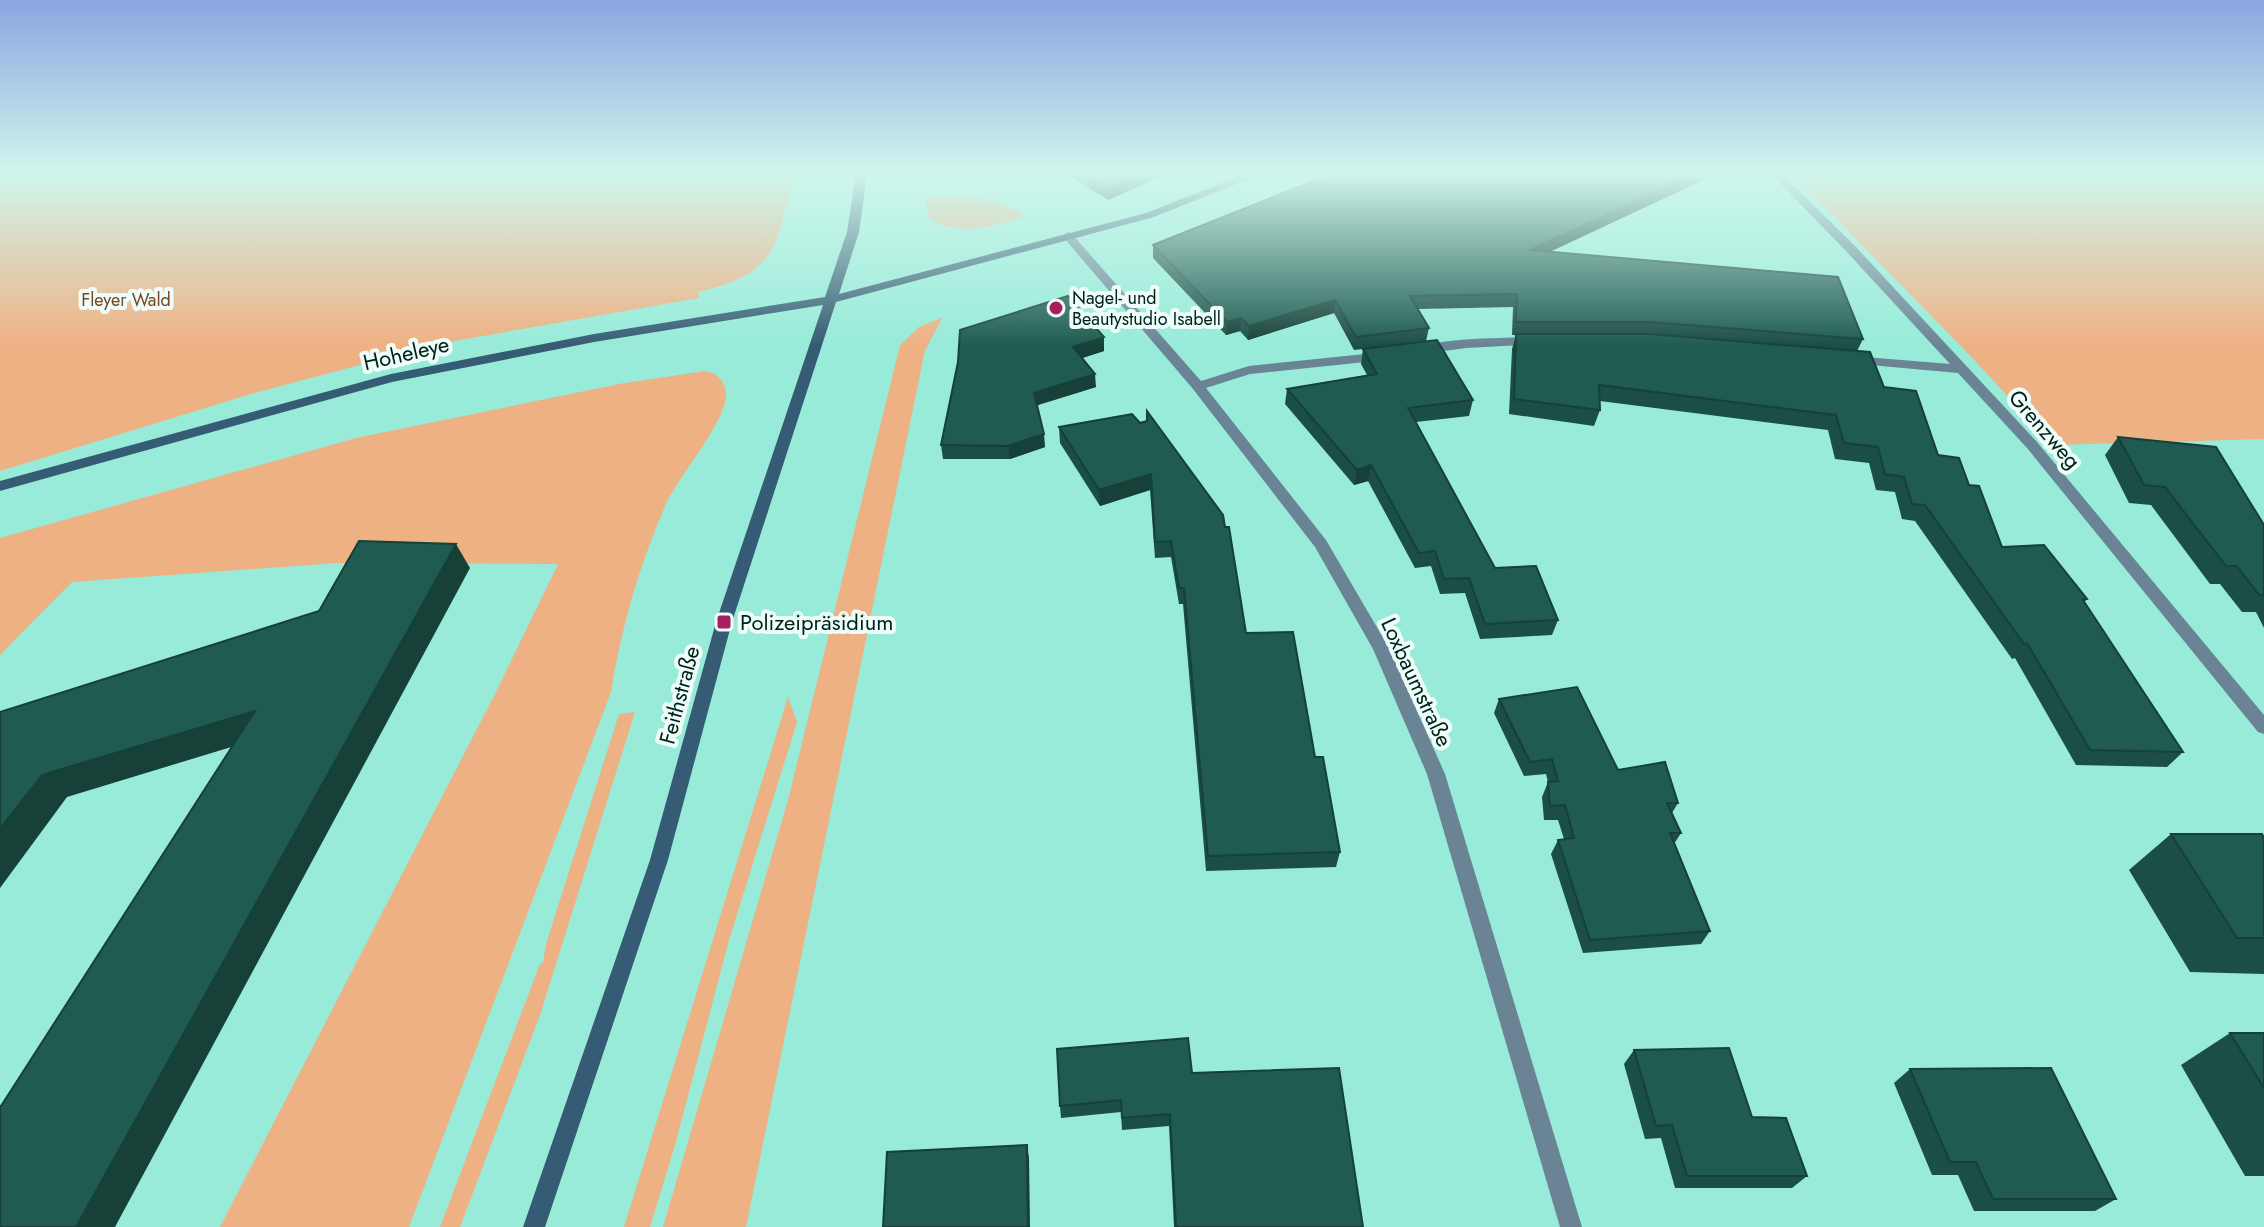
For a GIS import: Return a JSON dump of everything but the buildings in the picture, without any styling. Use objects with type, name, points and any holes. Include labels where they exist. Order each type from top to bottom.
[{"type":"street","name":"Feithstraße","points":[[534,1227],[659,860],[724,622],[853,231]]},
{"type":"street","name":"Hoheleye","points":[[0,486],[391,378],[594,338],[830,300],[1087,231]]},
{"type":"street","name":"Grenzweg","points":[[1833,231],[2032,445],[2264,727]]},
{"type":"street","name":"Loxbaumstraße","points":[[1068,236],[1198,386],[1321,544],[1387,662],[1436,774],[1571,1227]]},
{"type":"street","points":[[1198,386],[1249,370],[1466,344],[1555,340]]},
{"type":"street","points":[[1836,358],[1963,369]]},
{"type":"green space","name":"Fleyer Wald","points":[[0,231],[779,231],[770,253],[759,266],[745,276],[698,292],[699,298],[443,343],[258,392],[0,471]]},
{"type":"green space","points":[[1848,231],[2264,231],[2264,439],[2053,445]]},
{"type":"green space","points":[[943,317],[925,350],[746,1227],[663,1227],[788,800],[900,345],[919,327]]},
{"type":"green space","points":[[705,371],[723,382],[726,396],[723,408],[710,435],[672,492],[657,526],[626,620],[611,692],[409,1227],[220,1227],[496,692],[558,564],[337,563],[72,582],[0,655],[0,538],[356,438],[619,384]]},
{"type":"green space","points":[[788,697],[797,722],[729,940],[650,1227],[624,1227]]},
{"type":"green space","points":[[635,712],[540,1015],[460,1227],[440,1227],[540,964],[543,963],[546,944],[619,714]]},
{"type":"place","name":"Nagel- und Beautystudio Isabell","points":[[1056,308]]},
{"type":"place","name":"Polizeipräsidium","points":[[724,622]]}]
